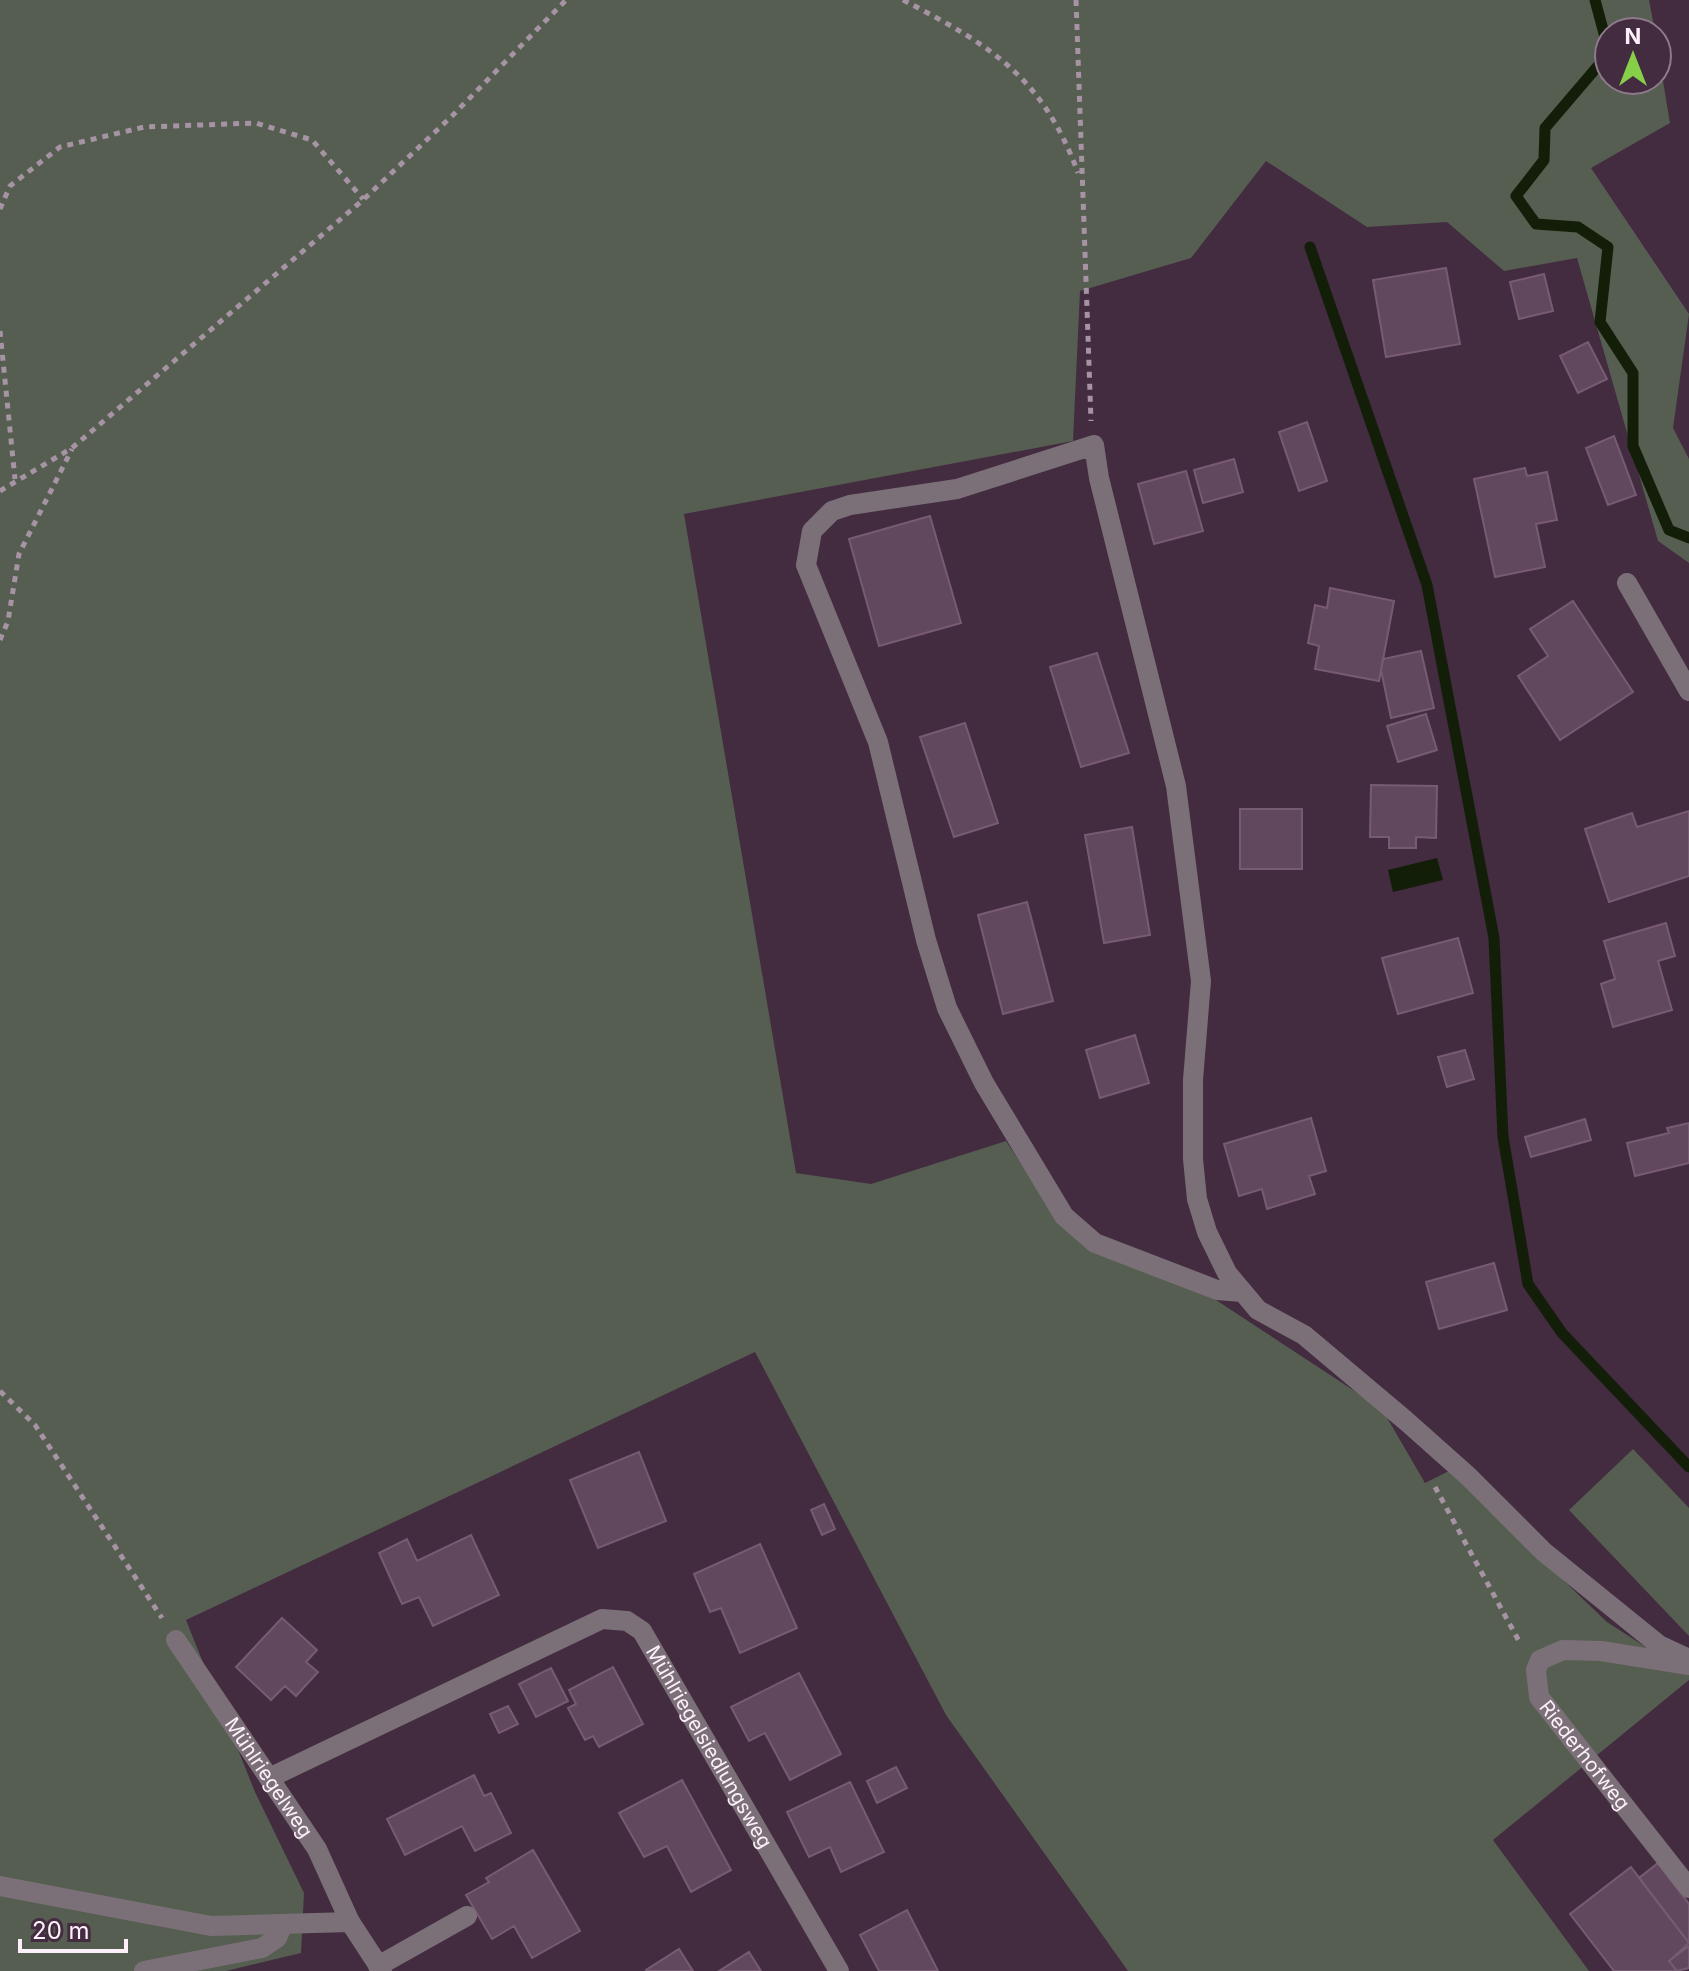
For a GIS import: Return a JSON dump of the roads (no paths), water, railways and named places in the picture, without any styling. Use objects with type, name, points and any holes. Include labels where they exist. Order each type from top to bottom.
[{"type":"street","points":[[1242,1292],[1217,1290],[1095,1243],[1079,1232],[1064,1216],[984,1083],[953,1022],[936,978],[878,742],[806,565],[812,531],[832,511],[957,489],[1094,445],[1099,478],[1176,786],[1201,981],[1193,1080],[1193,1159],[1197,1199],[1207,1232],[1227,1273],[1258,1310],[1304,1335],[1405,1420],[1468,1476],[1544,1552],[1659,1645],[1689,1662]]},
{"type":"street","points":[[1627,583],[1689,691]]},
{"type":"street","name":"Mühlriegelsiedlungsweg","points":[[269,1778],[602,1619],[627,1621],[642,1631],[839,1971]]},
{"type":"street","name":"Mühlriegelweg","points":[[176,1640],[317,1849],[350,1922],[380,1968]]},
{"type":"street","name":"Riederhofweg","points":[[1689,1662],[1601,1651],[1563,1650],[1540,1660],[1536,1670],[1539,1697],[1689,1888]]},
{"type":"street","points":[[0,1886],[211,1926],[350,1922]]},
{"type":"street","points":[[380,1968],[467,1916]]},
{"type":"street","points":[[144,1971],[262,1948],[277,1938],[283,1924]]},
{"type":"waterway","points":[[1595,0],[1599,16]]},
{"type":"waterway","points":[[1593,72],[1545,128],[1544,160],[1516,196],[1536,224],[1578,227],[1608,247],[1600,322],[1633,373],[1633,446],[1669,530],[1689,538]]},
{"type":"waterway","points":[[1310,247],[1427,585],[1494,938],[1503,1137],[1528,1284],[1562,1333],[1689,1467]]}]
